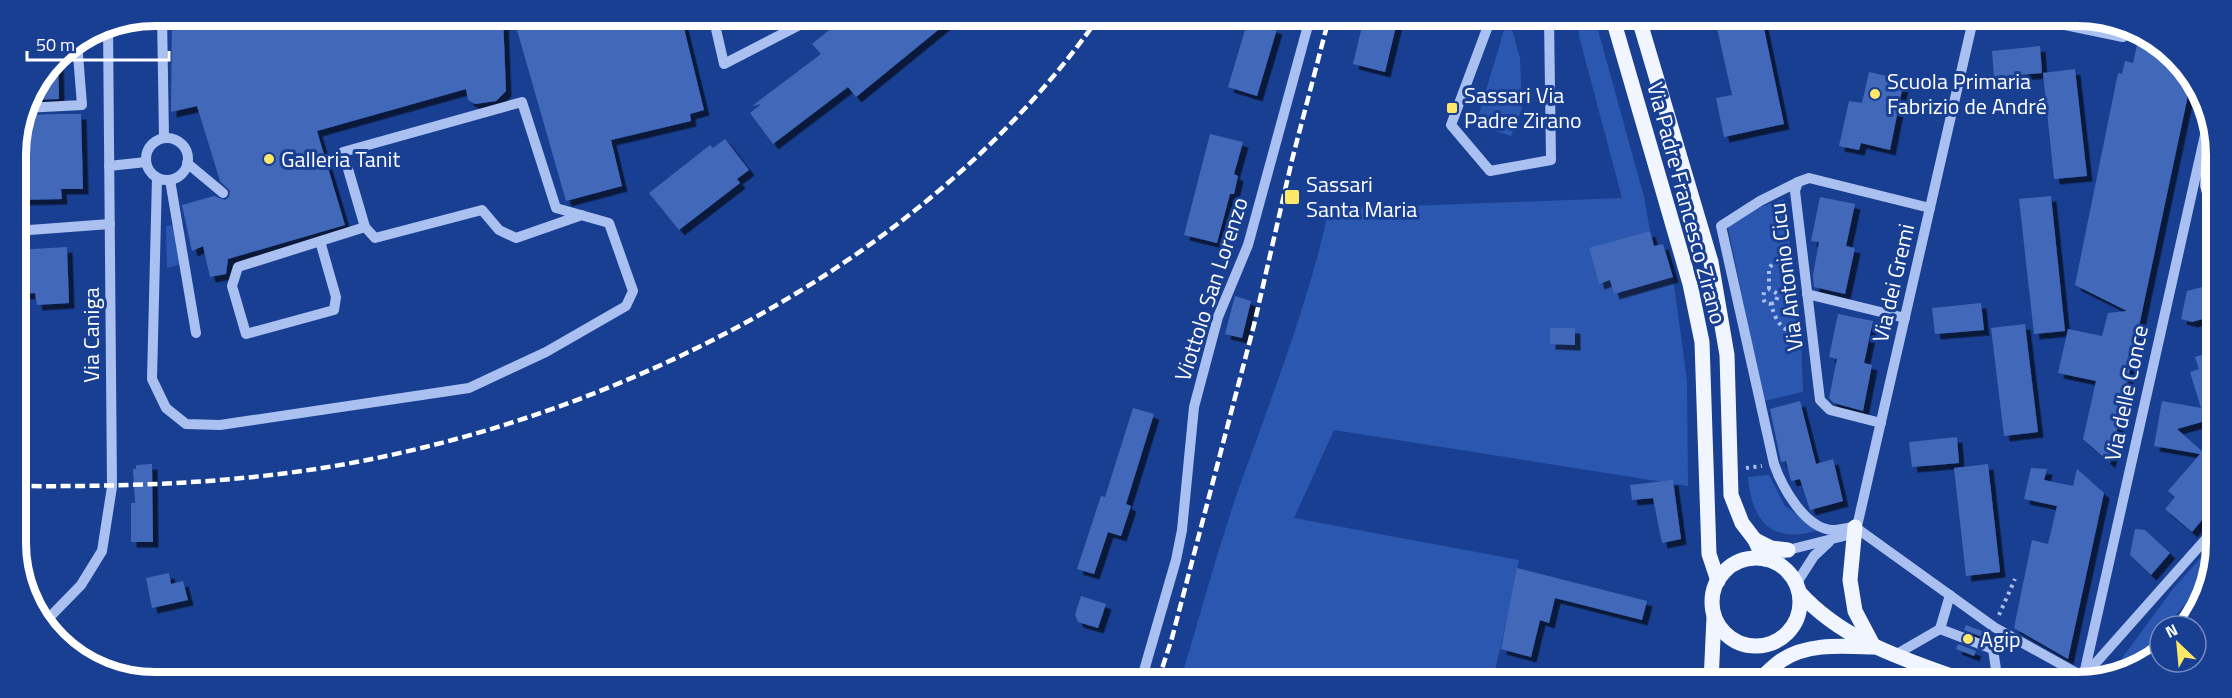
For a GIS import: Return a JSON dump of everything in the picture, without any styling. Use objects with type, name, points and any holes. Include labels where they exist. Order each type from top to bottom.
[{"type":"main road","name":"Via Padre Francesco Zirano","points":[[1615,26],[1690,284],[1702,342],[1709,554],[1718,580]]},
{"type":"main road","name":"Via Padre Francesco Zirano","points":[[1641,26],[1711,262],[1727,355],[1731,495],[1742,523],[1768,560]]},
{"type":"main road","points":[[1855,527],[1851,580],[1855,611],[1874,647]]},
{"type":"main road","points":[[1755,540],[1771,548],[1788,550]]},
{"type":"main road","points":[[1712,672],[1714,614],[1712,597],[1718,580],[1726,570],[1737,562],[1750,558],[1768,560],[1787,570],[1798,588],[1829,621],[1874,647],[1941,672]]},
{"type":"main road","points":[[1761,672],[1773,642],[1788,632],[1796,620],[1800,606],[1798,588]]},
{"type":"main road","points":[[1714,614],[1720,627],[1742,644],[1773,642],[1805,650]]},
{"type":"main road","points":[[1768,672],[1783,659],[1805,650],[1841,646],[1874,647]]},
{"type":"street","points":[[162,26],[164,138]]},
{"type":"street","points":[[715,26],[724,64],[798,26]]},
{"type":"street","name":"Viottolo San Lorenzo","points":[[1144,672],[1176,560],[1182,531],[1194,407],[1218,317],[1248,245],[1308,26]]},
{"type":"street","points":[[1488,26],[1451,125],[1490,171],[1551,160],[1549,26]]},
{"type":"street","name":"Via dei Gremi","points":[[1855,527],[1972,26]]},
{"type":"street","points":[[2070,26],[2123,37]]},
{"type":"street","name":"Via Caniga","points":[[49,618],[81,585],[102,551],[112,487],[108,34]]},
{"type":"street","points":[[34,107],[82,105],[78,51]]},
{"type":"street","points":[[164,138],[148,149],[146,162],[157,178],[152,379],[166,408],[186,424],[220,425],[470,387],[546,352],[626,306],[633,291],[609,223],[582,215],[556,208],[522,102],[343,152],[365,227],[375,238],[482,210],[499,230],[516,238],[582,215]]},
{"type":"street","name":"Via delle Conce","points":[[2085,672],[2205,137]]},
{"type":"street","points":[[157,178],[170,180],[181,174],[187,163],[188,157],[182,145],[164,138]]},
{"type":"street","points":[[109,166],[146,162]]},
{"type":"street","points":[[187,163],[224,193]]},
{"type":"street","name":"Via Antonio Cicu","points":[[1881,423],[1830,410],[1820,400],[1794,190],[1798,182],[1809,178],[1930,208]]},
{"type":"street","points":[[170,180],[196,333]]},
{"type":"street","points":[[1798,182],[1760,201],[1721,226],[1774,464],[1786,494],[1804,515],[1825,528],[1831,530],[1855,527],[1994,627],[2070,672]]},
{"type":"street","points":[[26,230],[110,224]]},
{"type":"street","points":[[320,241],[336,297],[334,310],[246,334],[232,286],[238,267],[320,241],[365,227]]},
{"type":"street","points":[[1807,294],[1905,318]]},
{"type":"street","points":[[1798,588],[1814,556],[1832,540],[1855,527]]},
{"type":"street","points":[[2090,671],[2206,539]]},
{"type":"street","points":[[1768,560],[1788,550],[1832,540]]},
{"type":"street","points":[[1895,655],[1940,629],[1950,595]]},
{"type":"street","points":[[1940,629],[1993,649],[2016,639]]},
{"type":"street","points":[[1993,649],[1996,672]]},
{"type":"path","points":[[1769,289],[1769,268],[1777,260],[1802,251]]},
{"type":"path","points":[[1769,289],[1778,294],[1776,302],[1771,304],[1765,303],[1763,298],[1764,292],[1769,289]]},
{"type":"path","points":[[1771,304],[1776,320],[1786,332],[1812,337]]},
{"type":"path","points":[[1994,627],[2015,579]]},
{"type":"shaded area","points":[[1511,26],[1520,58],[1522,108],[1511,136],[1492,130],[1478,117],[1505,27]]},
{"type":"shaded area","points":[[1579,26],[1598,30],[1644,197],[1650,231],[1589,249],[1599,283],[1610,280],[1614,294],[1673,277],[1687,381],[1688,486],[1334,430],[1294,518],[1519,560],[1494,672],[1183,672],[1231,512],[1300,315],[1329,209],[1622,198],[1579,36]]},
{"type":"shaded area","points":[[1784,199],[1801,335],[1803,392],[1763,401],[1728,227],[1760,207]]},
{"type":"shaded area","points":[[172,225],[184,263],[167,268],[166,226]]},
{"type":"shaded area","points":[[1769,475],[1785,506],[1819,530],[1803,534],[1789,534],[1777,532],[1767,526],[1754,506],[1748,477]]},
{"type":"shaded area","points":[[2205,552],[2198,590],[2177,614],[2155,614]]},
{"type":"shaded area","points":[[2148,623],[2148,647],[2139,656],[2116,667]]},
{"type":"building","name":"Galleria Tanit","points":[[172,26],[503,26],[506,91],[496,101],[475,104],[468,100],[466,89],[317,131],[345,225],[228,259],[226,274],[210,277],[203,246],[192,251],[182,205],[214,196],[225,200],[229,197],[230,191],[220,181],[197,106],[171,112]]},
{"type":"building","points":[[516,26],[683,26],[704,110],[690,114],[691,121],[611,140],[622,186],[566,201]]},
{"type":"building","points":[[834,26],[943,26],[856,97],[848,87],[773,144],[750,113],[761,104],[752,106],[821,54],[812,44]]},
{"type":"building","points":[[1246,26],[1267,26],[1277,29],[1257,96],[1228,87]]},
{"type":"building","points":[[1362,26],[1396,26],[1385,72],[1353,64]]},
{"type":"building","points":[[1717,26],[1763,26],[1784,124],[1724,137],[1716,98],[1732,95]]},
{"type":"building","points":[[2138,41],[2156,52],[2174,70],[2189,90],[2110,463],[2083,439],[2096,381],[2058,373],[2068,329],[2102,336],[2108,313],[2127,311],[2075,285],[2118,73],[2122,74],[2125,61],[2133,63]]},
{"type":"building","points":[[2040,46],[2042,73],[1994,77],[1992,51]]},
{"type":"building","points":[[2075,69],[2087,176],[2054,179],[2043,73]]},
{"type":"building","points":[[58,70],[59,99],[38,100]]},
{"type":"building","points":[[1869,72],[1904,80],[1890,150],[1861,143],[1859,150],[1839,146],[1849,101],[1862,103]]},
{"type":"building","points":[[81,114],[83,189],[61,189],[62,199],[26,200],[26,146],[32,115]]},
{"type":"building","points":[[1210,134],[1243,142],[1234,174],[1238,176],[1234,194],[1230,194],[1217,243],[1184,235]]},
{"type":"building","points":[[725,139],[749,170],[737,179],[740,183],[679,230],[649,193],[710,145],[713,148]]},
{"type":"building","points":[[2051,196],[2065,331],[2034,334],[2019,199]]},
{"type":"building","points":[[1820,197],[1855,204],[1846,246],[1855,248],[1845,294],[1814,287],[1813,275],[1819,242],[1811,241]]},
{"type":"building","points":[[1650,231],[1654,246],[1663,244],[1673,277],[1614,294],[1610,280],[1599,284],[1589,248]]},
{"type":"building","points":[[67,247],[69,303],[37,305],[35,293],[26,294],[26,249]]},
{"type":"building","points":[[2206,286],[2206,318],[2192,322],[2181,319],[2187,291]]},
{"type":"building","points":[[1235,296],[1251,301],[1242,338],[1225,334]]},
{"type":"building","points":[[1981,303],[1984,330],[1935,334],[1932,308]]},
{"type":"building","points":[[1838,314],[1873,321],[1864,363],[1872,365],[1863,411],[1834,403],[1829,398],[1837,359],[1829,357]]},
{"type":"building","points":[[2025,324],[2038,432],[2004,436],[1991,328]]},
{"type":"building","points":[[1550,328],[1575,328],[1575,345],[1550,344]]},
{"type":"building","points":[[2206,354],[2206,424],[2205,421],[2177,429],[2206,455],[2206,515],[2192,532],[2165,509],[2175,497],[2168,491],[2200,454],[2154,446],[2162,401],[2201,408],[2190,372],[2199,369],[2195,357]]},
{"type":"building","points":[[1800,401],[1816,464],[1833,459],[1843,501],[1810,510],[1800,479],[1791,481],[1786,461],[1781,462],[1770,409]]},
{"type":"building","points":[[1133,408],[1154,414],[1126,504],[1131,506],[1121,536],[1108,532],[1094,574],[1077,569],[1101,496],[1105,497]]},
{"type":"building","points":[[1957,437],[1959,463],[1912,467],[1909,442]]},
{"type":"building","points":[[152,464],[153,542],[131,542],[131,503],[135,503],[133,469],[136,469],[136,465]]},
{"type":"building","points":[[1988,464],[2000,572],[1966,576],[1954,468]]},
{"type":"building","points":[[2031,468],[2047,469],[2044,480],[2073,486],[2077,469],[2104,493],[2068,659],[2014,628],[2032,540],[2048,544],[2057,506],[2024,499]]},
{"type":"building","points":[[1673,480],[1681,539],[1662,543],[1653,498],[1632,500],[1630,485]]},
{"type":"building","points":[[2135,529],[2145,530],[2170,553],[2151,575],[2130,555]]},
{"type":"building","points":[[1517,568],[1647,601],[1642,620],[1555,598],[1549,623],[1540,620],[1531,657],[1501,649]]},
{"type":"building","points":[[169,573],[171,584],[183,581],[188,600],[152,608],[146,578]]},
{"type":"building","points":[[1081,596],[1106,604],[1098,628],[1078,622],[1075,615]]},
{"type":"building","points":[[1966,625],[1984,632],[1982,637],[1964,630]]},
{"type":"building","points":[[1958,644],[1976,651],[1974,656],[1956,649]]},
{"type":"tram line","points":[[2203,127],[2201,186],[2206,207]]},
{"type":"railway","points":[[26,486],[105,486],[236,479],[367,460],[471,435],[575,401],[677,358],[775,306],[868,246],[954,178],[1032,101],[1092,26]]},
{"type":"railway","points":[[1161,672],[1172,638],[1254,325],[1292,160],[1327,26]]},
{"type":"place","name":"Scuola Primaria Fabrizio de André","points":[[1875,94]]},
{"type":"place","name":"Sassari Via Padre Zirano","points":[[1452,108]]},
{"type":"place","name":"Galleria Tanit","points":[[269,159]]},
{"type":"place","name":"Sassari Santa Maria","points":[[1292,197]]},
{"type":"place","name":"Agip","points":[[1968,639]]}]
